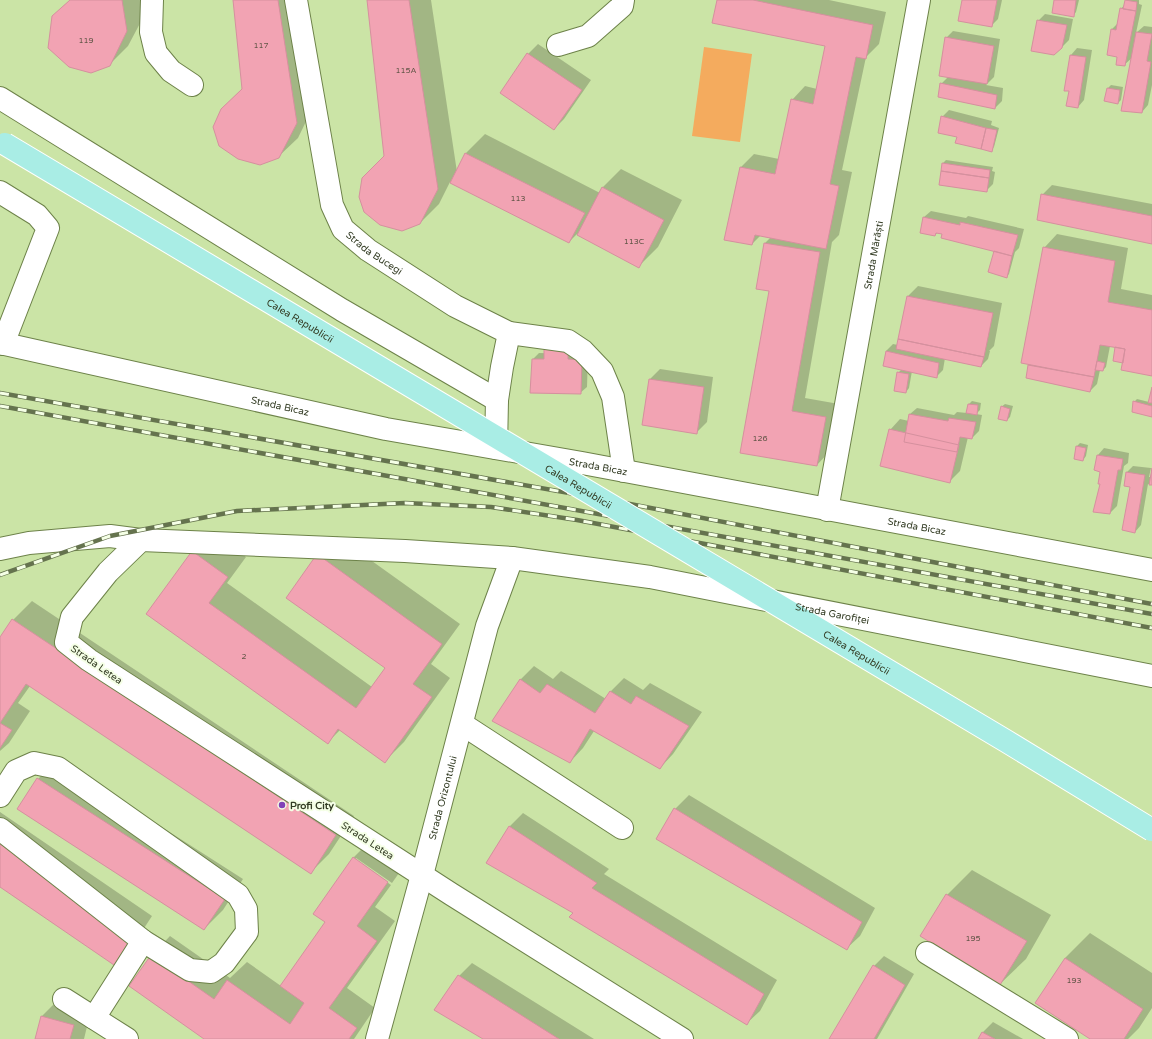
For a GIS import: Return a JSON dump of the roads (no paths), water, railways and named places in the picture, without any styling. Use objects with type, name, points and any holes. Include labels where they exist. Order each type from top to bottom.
[{"type":"main road","name":"Calea Republicii","points":[[5,144],[1006,741],[1152,830]]},
{"type":"street","points":[[152,0],[151,32],[156,53],[171,70],[192,85]]},
{"type":"street","name":"Strada Bucegi","points":[[296,0],[332,205],[343,228],[368,250],[455,306],[509,333],[568,341],[583,351],[602,371],[612,397],[624,471]]},
{"type":"street","points":[[558,44],[588,36],[622,6],[623,0]]},
{"type":"street","name":"Strada Mărăști","points":[[827,510],[918,0]]},
{"type":"street","points":[[0,98],[342,310],[497,400]]},
{"type":"street","points":[[0,192],[37,215],[48,228],[2,344]]},
{"type":"street","points":[[496,448],[497,400],[509,333]]},
{"type":"street","name":"Strada Bicaz","points":[[2,344],[386,429],[624,471],[1152,570]]},
{"type":"street","points":[[0,549],[29,543],[110,536],[141,540],[397,551],[512,558]]},
{"type":"street","name":"Strada Letea","points":[[141,540],[108,572],[72,617],[66,642],[89,660],[422,875],[682,1039]]},
{"type":"street","name":"Strada Garofiței","points":[[512,558],[650,577],[1152,676]]},
{"type":"street","name":"Strada Orizontului","points":[[377,1039],[488,626],[512,558]]},
{"type":"street","points":[[462,724],[622,828]]},
{"type":"street","points":[[0,796],[16,771],[34,763],[58,768],[238,895],[246,909],[247,932],[224,963],[211,972],[190,970],[143,941],[0,830]]},
{"type":"street","points":[[94,1018],[143,941]]},
{"type":"street","points":[[927,953],[1067,1039]]},
{"type":"street","points":[[64,998],[127,1039]]},
{"type":"railway","points":[[0,393],[609,500],[1152,604]]},
{"type":"railway","points":[[0,406],[1152,614]]},
{"type":"railway","points":[[0,575],[110,536],[237,511],[405,503],[491,507],[577,520],[1152,628]]},
{"type":"place","name":"Profi City","points":[[282,805]]}]
